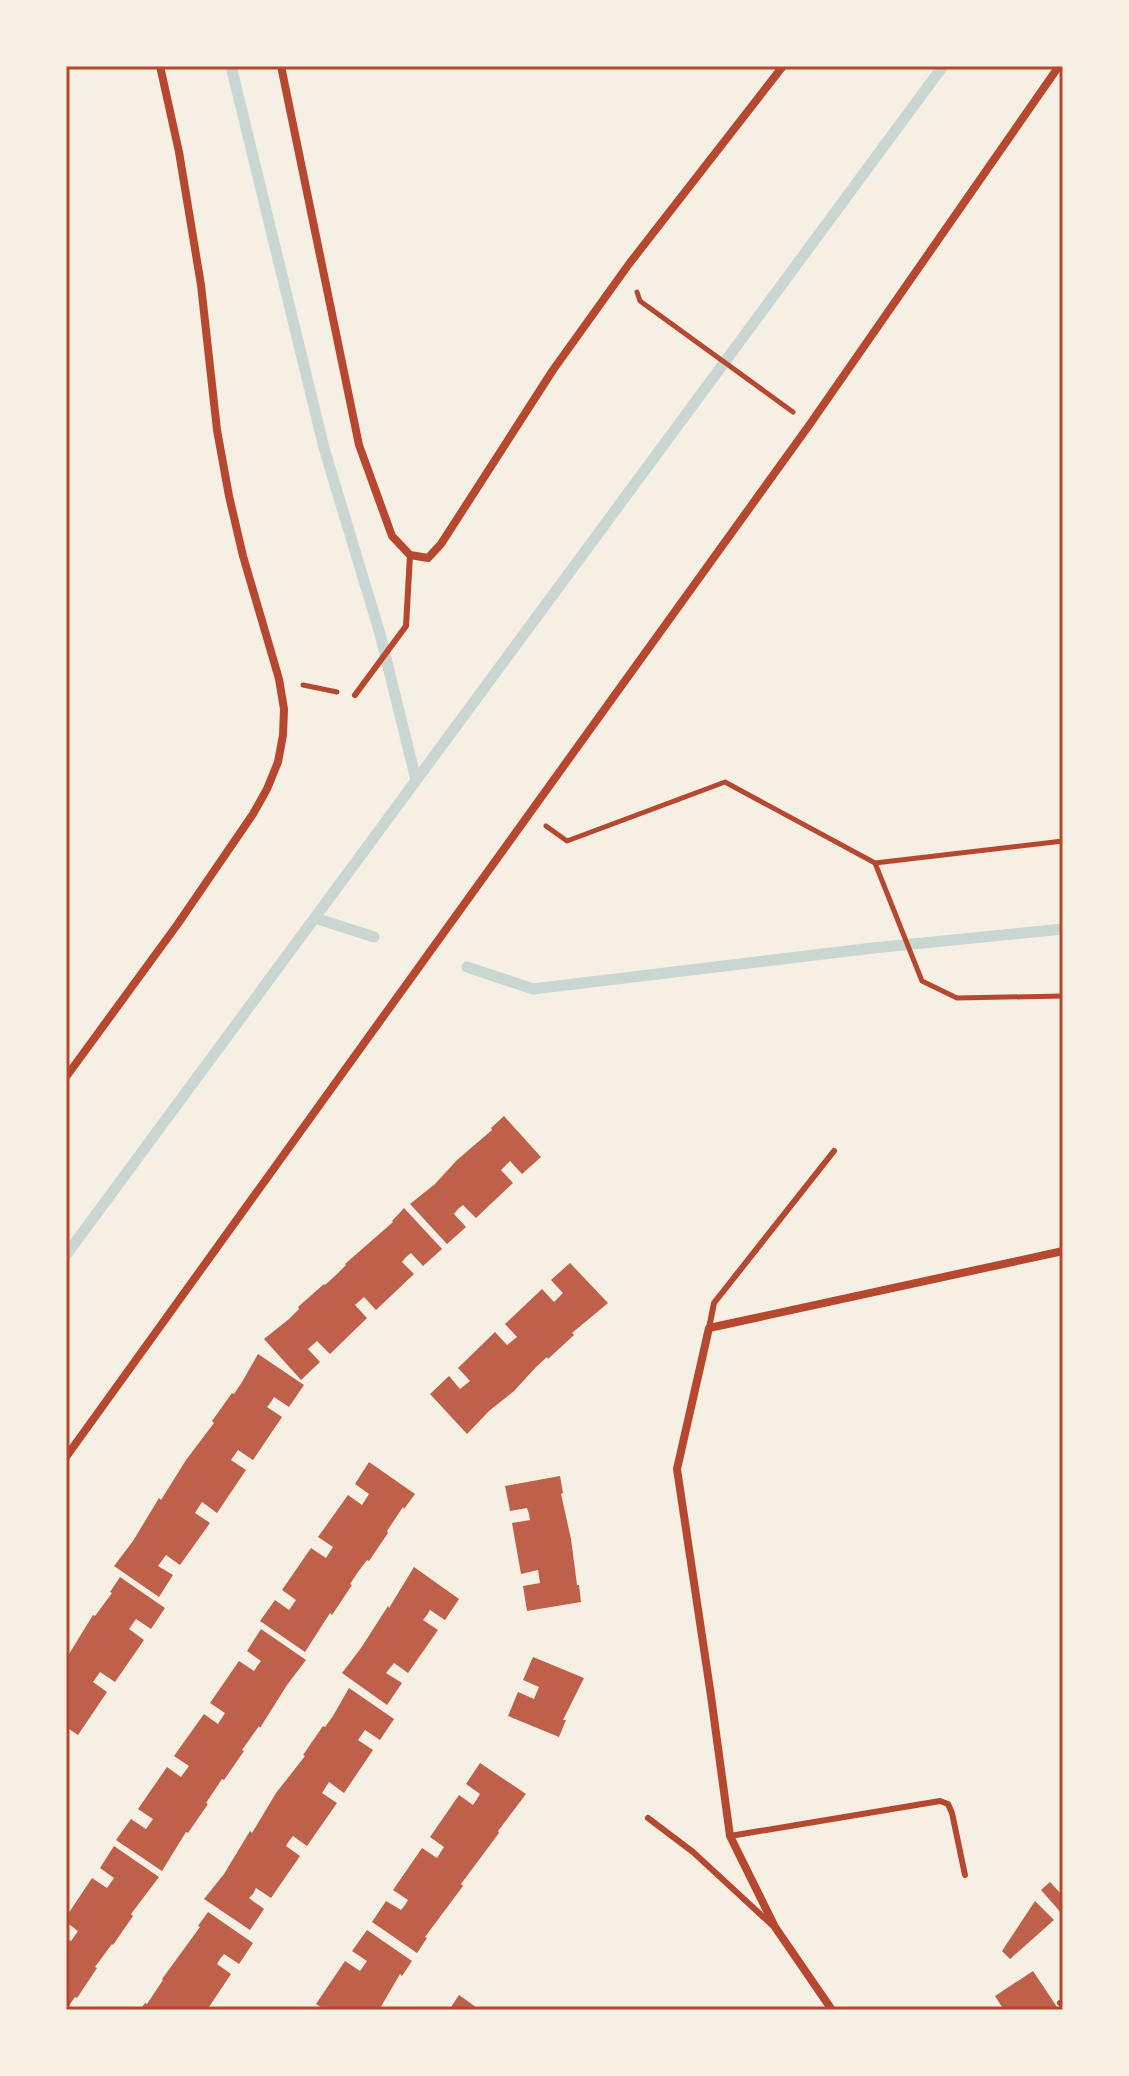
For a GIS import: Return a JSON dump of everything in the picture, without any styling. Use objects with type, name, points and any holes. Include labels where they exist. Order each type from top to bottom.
[{"type":"street","points":[[66,1077],[253,814],[278,762],[283,735],[284,709],[279,679],[229,496],[217,430],[201,285],[174,127],[160,66]]},
{"type":"street","points":[[281,66],[359,445],[392,536],[410,555],[428,558],[441,544],[553,370],[629,264],[783,66]]},
{"type":"street","points":[[66,1457],[810,424],[1059,69]]},
{"type":"street","points":[[832,2010],[775,1927],[730,1836],[677,1469],[709,1328],[1063,1251]]},
{"type":"lane","points":[[355,695],[406,626],[410,555]]},
{"type":"lane","points":[[709,1328],[714,1303],[834,1151]]},
{"type":"lane","points":[[730,1836],[940,1801],[948,1804],[952,1813],[965,1875]]},
{"type":"lane","points":[[648,1818],[693,1852],[775,1927]]},
{"type":"path","points":[[649,307],[791,411]]},
{"type":"path","points":[[279,679],[355,695]]},
{"type":"path","points":[[529,814],[567,841],[725,782],[875,863],[1063,841]]},
{"type":"path","points":[[875,863],[922,981],[957,998],[1063,996]]},
{"type":"building","points":[[504,1116],[541,1157],[522,1174],[510,1161],[501,1170],[513,1183],[476,1218],[463,1205],[458,1209],[454,1214],[466,1227],[447,1244],[410,1204],[435,1184]]},
{"type":"building","points":[[404,1208],[442,1249],[423,1266],[411,1253],[406,1257],[402,1262],[414,1274],[376,1310],[364,1297],[355,1305],[367,1318],[330,1354],[317,1341],[308,1349],[320,1362],[301,1380],[264,1339],[393,1222]]},
{"type":"building","points":[[570,1263],[608,1303],[572,1333],[574,1335],[467,1434],[430,1394],[449,1376],[460,1389],[470,1381],[458,1368],[495,1332],[507,1345],[517,1337],[505,1324],[542,1289],[554,1302],[563,1293],[551,1280]]},
{"type":"building","points":[[258,1354],[304,1385],[289,1407],[274,1397],[267,1407],[282,1417],[253,1460],[238,1450],[231,1460],[246,1470],[217,1513],[202,1502],[195,1513],[210,1523],[180,1565],[166,1555],[158,1566],[173,1575],[159,1597],[114,1566],[214,1423],[212,1421],[234,1394]]},
{"type":"building","points":[[369,1462],[415,1494],[403,1507],[305,1652],[260,1621],[275,1600],[289,1610],[296,1600],[282,1590],[311,1548],[326,1558],[333,1547],[318,1537],[348,1495],[362,1505],[369,1494],[355,1484]]},
{"type":"building","points":[[560,1476],[581,1602],[527,1611],[523,1586],[540,1583],[538,1570],[521,1574],[512,1523],[530,1520],[529,1514],[527,1508],[510,1511],[505,1486]]},
{"type":"building","points":[[414,1567],[459,1599],[445,1620],[430,1610],[423,1620],[438,1630],[408,1673],[394,1663],[386,1673],[402,1683],[387,1705],[342,1673]]},
{"type":"building","points":[[120,1577],[165,1608],[151,1629],[136,1619],[129,1629],[144,1640],[115,1682],[100,1672],[93,1682],[107,1692],[78,1735],[66,1727],[66,1659]]},
{"type":"building","points":[[261,1629],[306,1660],[162,1871],[116,1840],[131,1819],[146,1829],[153,1819],[138,1809],[167,1767],[181,1777],[189,1766],[174,1756],[204,1714],[218,1724],[225,1713],[210,1703],[239,1661],[254,1671],[261,1661],[247,1651]]},
{"type":"building","points":[[533,1657],[584,1678],[563,1720],[566,1720],[559,1737],[508,1716],[518,1692],[534,1699],[539,1687],[523,1680]]},
{"type":"building","points":[[349,1688],[394,1719],[380,1740],[365,1730],[358,1740],[373,1750],[344,1793],[329,1782],[322,1793],[337,1803],[307,1846],[293,1836],[289,1841],[286,1846],[300,1856],[271,1898],[256,1888],[249,1898],[264,1909],[250,1930],[204,1899],[323,1726],[333,1716]]},
{"type":"building","points":[[480,1763],[526,1794],[461,1884],[463,1886],[425,1937],[417,1953],[372,1922],[386,1901],[401,1910],[405,1905],[408,1900],[393,1890],[422,1848],[437,1858],[444,1847],[430,1837],[459,1795],[473,1805],[480,1794],[466,1784]]},
{"type":"building","points":[[114,1846],[159,1877],[66,2010],[66,1938],[71,1941],[78,1931],[66,1922],[66,1917],[92,1878],[107,1888],[114,1878],[100,1868]]},
{"type":"building","points":[[1050,1882],[1063,1896],[1063,1915],[1041,1890]]},
{"type":"building","points":[[1035,1901],[1054,1920],[1010,1959],[1002,1951]]},
{"type":"building","points":[[208,1912],[253,1943],[239,1964],[224,1954],[220,1959],[217,1964],[231,1974],[207,2010],[188,2007],[186,2010],[140,2010],[147,2004]]},
{"type":"building","points":[[367,1930],[412,1961],[402,1976],[400,1974],[379,2010],[325,2010],[316,2004],[345,1961],[360,1971],[367,1961],[352,1951]]},
{"type":"building","points":[[1033,1971],[1059,2010],[1004,2010],[995,1996]]},
{"type":"building","points":[[459,1995],[480,2010],[449,2010]]},
{"type":"waterway","points":[[231,66],[324,448],[380,634],[416,780]]},
{"type":"waterway","points":[[66,1255],[943,66]]},
{"type":"waterway","points":[[315,918],[374,937]]},
{"type":"waterway","points":[[467,967],[533,989],[873,948],[1063,929]]}]
